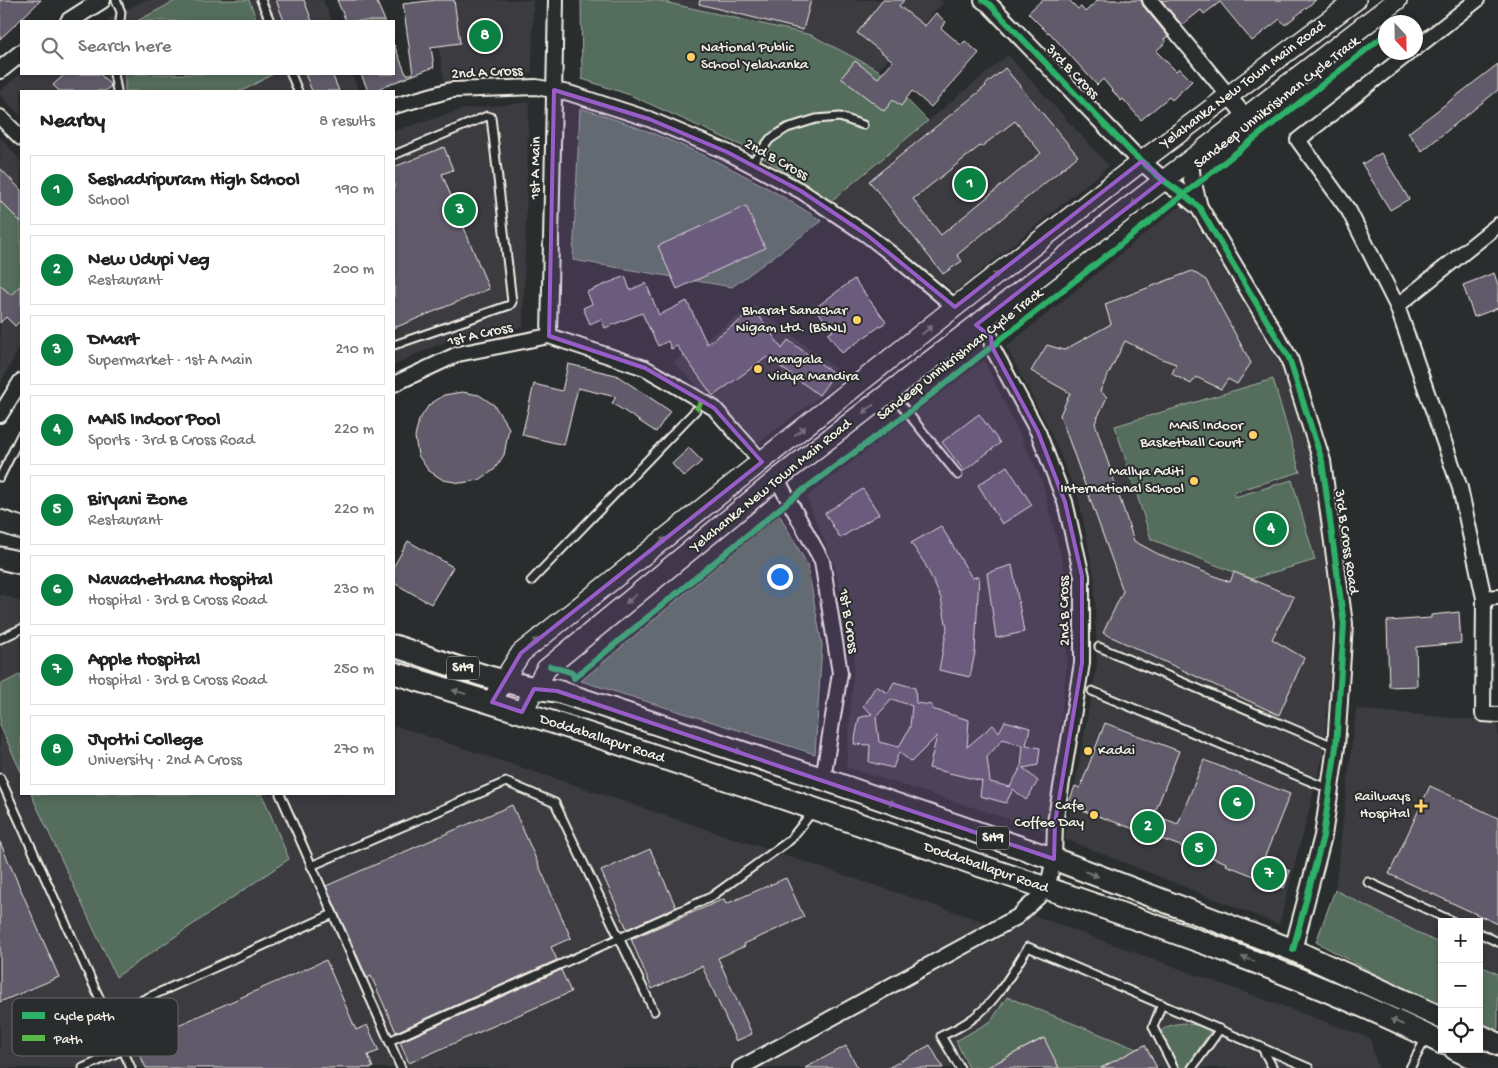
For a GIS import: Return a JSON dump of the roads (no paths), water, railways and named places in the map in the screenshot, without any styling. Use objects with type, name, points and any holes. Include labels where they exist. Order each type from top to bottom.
[{"type":"main road","name":"Yelahanka New Town Main Road","points":[[492,702],[521,653],[955,307],[1142,161],[1356,0]]},
{"type":"main road","name":"Yelahanka New Town Main Road","points":[[522,712],[546,669],[777,479],[1397,0]]},
{"type":"main road","points":[[0,521],[20,528]]},
{"type":"main road","points":[[0,558],[20,563]]},
{"type":"main road","name":"SH9","points":[[395,646],[503,681],[534,688]]},
{"type":"main road","name":"SH9","points":[[395,673],[522,712]]},
{"type":"main road","name":"Doddaballapur Road","points":[[534,688],[557,691],[823,779],[1054,859],[1293,950],[1438,1016]]},
{"type":"main road","name":"Doddaballapur Road","points":[[522,712],[815,809],[1274,968],[1435,1039]]},
{"type":"main road","points":[[1483,1037],[1498,1044]]},
{"type":"main road","points":[[1463,1053],[1494,1068]]},
{"type":"street","points":[[70,20],[102,0]]},
{"type":"street","name":"1st A Main","points":[[549,336],[556,0]]},
{"type":"street","name":"3rd B Cross","points":[[984,0],[1132,153],[1163,180]]},
{"type":"street","points":[[1150,0],[1246,117]]},
{"type":"street","points":[[1423,42],[1477,0]]},
{"type":"street","points":[[0,70],[20,54]]},
{"type":"street","points":[[1400,60],[1298,140],[1349,211],[1397,306],[1460,488],[1491,597],[1483,714],[1498,715]]},
{"type":"street","name":"2nd A Cross","points":[[395,106],[451,90],[536,87],[554,90]]},
{"type":"street","name":"2nd B Cross","points":[[554,90],[602,102],[688,134],[751,164],[801,191],[867,235],[955,307]]},
{"type":"street","points":[[0,117],[20,137]]},
{"type":"street","points":[[1190,160],[1192,180],[1199,208]]},
{"type":"street","name":"3rd B Cross Road","points":[[1163,180],[1184,194],[1199,208],[1289,358],[1322,462],[1344,624],[1336,747],[1323,836],[1293,950]]},
{"type":"street","points":[[1397,306],[1498,225]]},
{"type":"street","name":"2nd B Cross","points":[[976,325],[992,337],[992,347],[1038,432],[1065,502],[1082,576],[1082,663],[1055,823],[1054,859],[1047,889]]},
{"type":"street","points":[[549,336],[645,368],[714,408],[762,462]]},
{"type":"street","name":"1st A Cross","points":[[395,384],[458,354],[549,336]]},
{"type":"street","points":[[0,415],[20,382]]},
{"type":"street","name":"1st B Cross","points":[[777,479],[822,561],[840,673],[823,779]]},
{"type":"street","points":[[740,1068],[1017,917],[1047,889]]},
{"type":"lane","points":[[116,0],[121,12],[120,20]]},
{"type":"lane","points":[[261,0],[270,20]]},
{"type":"lane","points":[[114,75],[116,90]]},
{"type":"lane","points":[[291,75],[298,90]]},
{"type":"lane","points":[[395,155],[491,116],[512,302],[510,305],[395,345]]},
{"type":"lane","points":[[751,164],[770,139],[787,128],[816,119],[840,117],[863,125]]},
{"type":"lane","points":[[892,390],[902,406],[958,475]]},
{"type":"lane","points":[[531,581],[696,410]]},
{"type":"lane","points":[[0,477],[20,437]]},
{"type":"lane","points":[[0,639],[20,629]]},
{"type":"lane","points":[[1099,647],[1336,747]]},
{"type":"lane","points":[[1092,691],[1330,789]]},
{"type":"lane","points":[[0,778],[100,998]]},
{"type":"lane","points":[[311,866],[506,782],[555,803],[654,1011]]},
{"type":"lane","points":[[280,795],[401,1068]]},
{"type":"lane","points":[[389,1041],[711,897],[790,840],[815,809]]},
{"type":"lane","points":[[1368,882],[1445,918]]},
{"type":"lane","points":[[148,998],[333,914]]},
{"type":"lane","points":[[1483,936],[1498,942]]},
{"type":"lane","points":[[960,1068],[942,1036],[968,1022],[984,1008],[1005,986],[1028,947],[1309,1068]]},
{"type":"lane","points":[[1162,1004],[1153,1026],[1174,1068]]},
{"type":"lane","points":[[1192,1068],[1220,1029]]},
{"type":"lane","points":[[1410,1068],[1435,1039]]},
{"type":"lane","points":[[1261,1046],[1273,1068]]},
{"type":"lane","points":[[83,1068],[110,1056]]},
{"type":"lane","points":[[126,1056],[131,1068]]},
{"type":"place","name":"Jyothi College","points":[[485,36]]},
{"type":"place","name":"National Public School Yelahanka","points":[[691,57]]},
{"type":"place","name":"Seshadripuram High School","points":[[970,184]]},
{"type":"place","name":"DMart","points":[[460,210]]},
{"type":"place","name":"Bharat Sanachar Nigam Ltd. (BSNL)","points":[[857,320]]},
{"type":"place","name":"Mangala Vidya Mandira","points":[[758,369]]},
{"type":"place","name":"MAIS Indoor Basketball Court","points":[[1253,435]]},
{"type":"place","name":"Mallya Aditi International School","points":[[1194,481]]},
{"type":"place","name":"MAIS Indoor Pool","points":[[1271,529]]},
{"type":"place","name":"Kadai","points":[[1088,751]]},
{"type":"place","name":"Navachethana Hospital","points":[[1237,803]]},
{"type":"place","name":"Railways Hospital","points":[[1421,806]]},
{"type":"place","name":"Cafe Coffee Day","points":[[1094,815]]},
{"type":"place","name":"New Udupi Veg","points":[[1148,827]]},
{"type":"place","name":"Biryani Zone","points":[[1199,849]]},
{"type":"place","name":"Apple Hospital","points":[[1269,874]]}]
